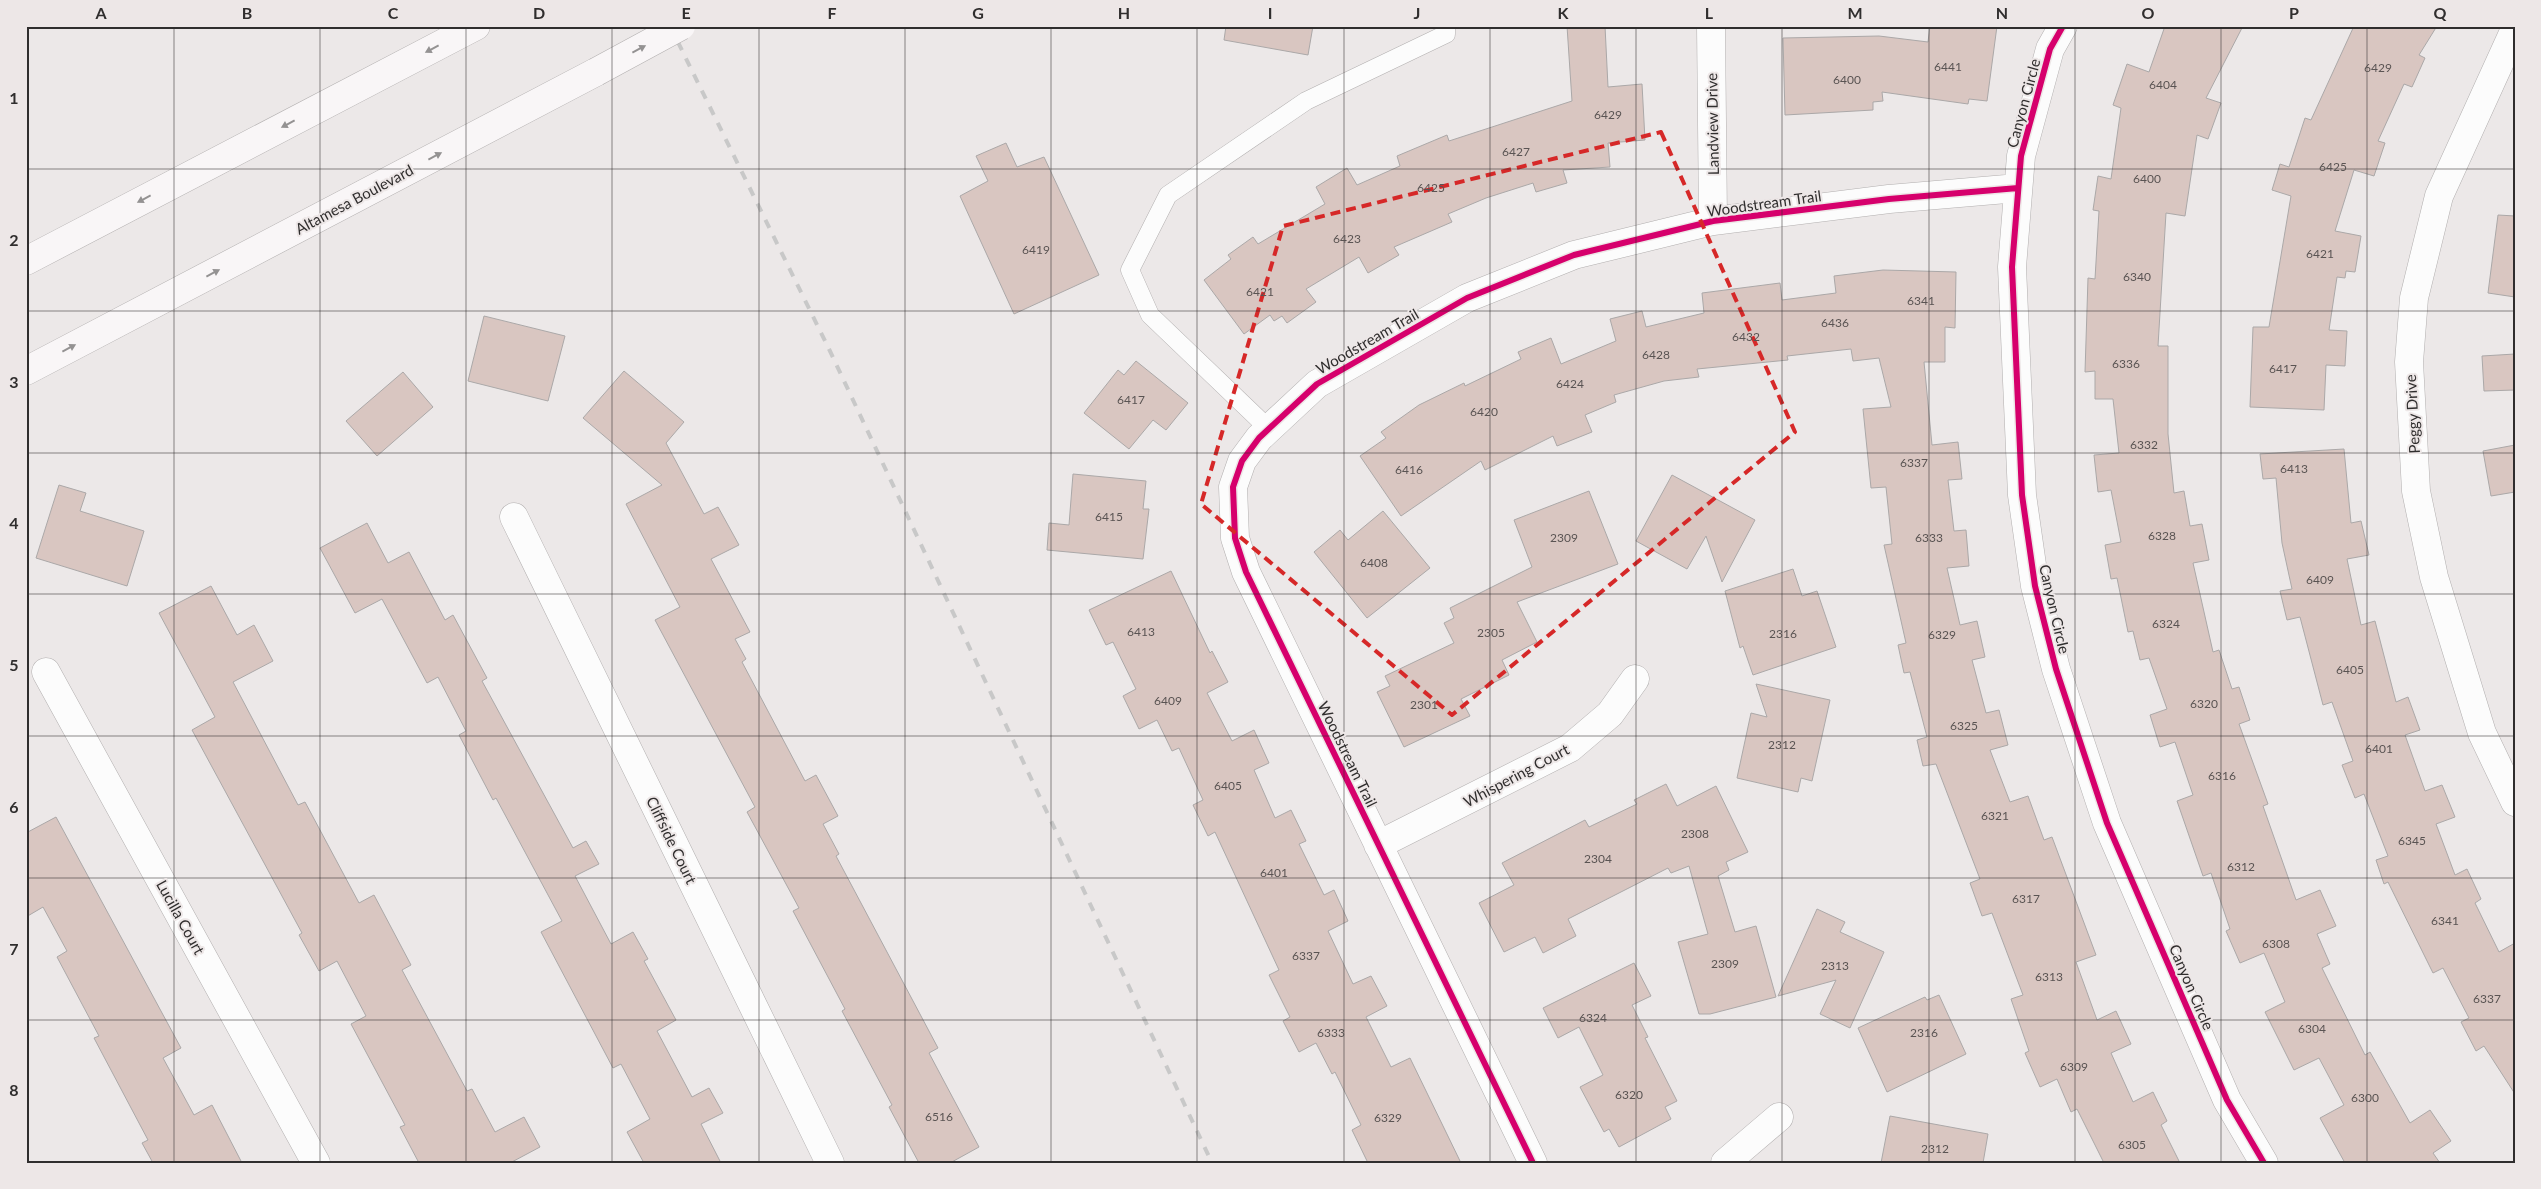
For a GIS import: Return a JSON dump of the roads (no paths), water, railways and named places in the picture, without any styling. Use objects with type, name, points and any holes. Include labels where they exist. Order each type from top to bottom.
[{"type":"main road","points":[[26,261],[476,26]]},
{"type":"main road","name":"Altamesa Boulevard","points":[[26,371],[681,26]]},
{"type":"street","name":"Landview Drive","points":[[1711,26],[1713,221]]},
{"type":"street","name":"Canyon Circle","points":[[2063,26],[2050,49],[2021,156],[2012,267],[2022,495],[2038,595],[2056,669],[2107,823],[2226,1100],[2264,1163]]},
{"type":"street","name":"Peggy Drive","points":[[2515,29],[2439,196],[2414,298],[2409,362],[2416,491],[2434,577],[2482,733],[2515,802]]},
{"type":"street","name":"Woodstream Trail","points":[[1533,1163],[1246,572],[1235,538],[1233,487],[1242,461],[1269,429],[1317,384],[1467,298],[1574,255],[1713,221],[1889,199],[2018,188]]},
{"type":"street","name":"Cliffside Court","points":[[514,517],[830,1163]]},
{"type":"street","name":"Lucilla Court","points":[[46,672],[316,1163]]},
{"type":"street","name":"Whispering Court","points":[[1378,845],[1570,748],[1610,714],[1635,680]]},
{"type":"street","points":[[1725,1163],[1779,1117]]},
{"type":"lane","points":[[1269,429],[1150,315],[1130,270],[1168,195],[1306,101],[1446,34],[1446,26]]},
{"type":"railway","points":[[670,26],[829,349],[1212,1163]]}]
